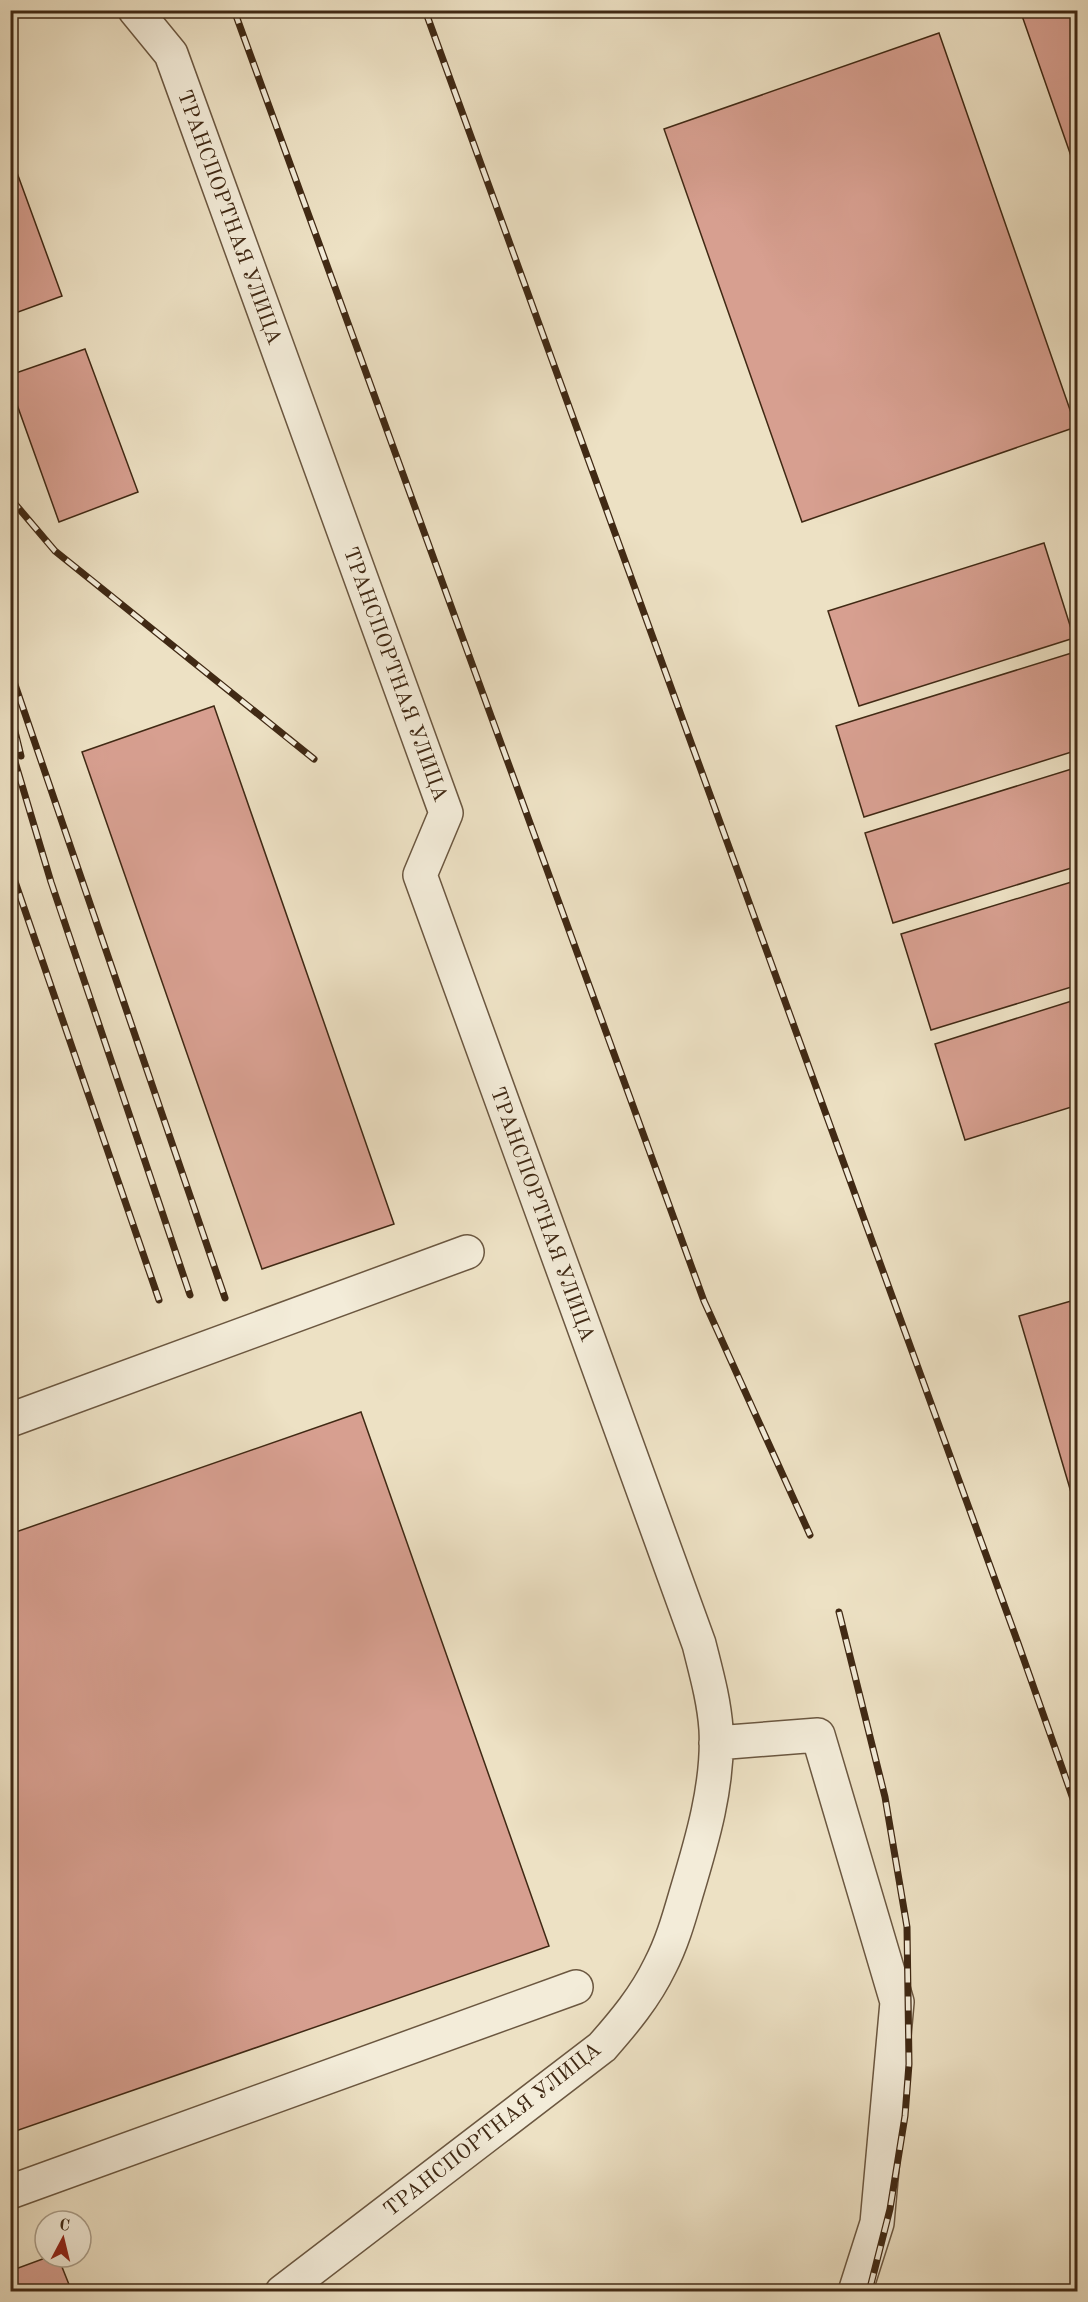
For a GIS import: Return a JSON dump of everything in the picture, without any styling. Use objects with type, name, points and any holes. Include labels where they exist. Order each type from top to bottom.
[{"type":"street","name":"ТРАНСПОРТНАЯ УЛИЦА","points":[[135,10],[171,54],[446,813],[420,875],[699,1644],[711,1692],[716,1743],[716,1760],[707,1814],[693,1872],[661,1966],[634,2010],[602,2047],[282,2292]]},
{"type":"street","points":[[10,1420],[467,1252]]},
{"type":"street","points":[[716,1743],[818,1735],[897,2002],[877,2223],[855,2292]]},
{"type":"street","points":[[10,2193],[576,1987]]},
{"type":"building","points":[[1020,10],[1078,10],[1078,176]]},
{"type":"building","points":[[939,33],[1076,427],[802,522],[664,129]]},
{"type":"building","points":[[12,159],[62,296],[10,315],[10,160]]},
{"type":"building","points":[[85,349],[138,492],[59,522],[10,385],[10,375]]},
{"type":"building","points":[[1044,543],[1074,638],[859,706],[828,611]]},
{"type":"building","points":[[1078,651],[1078,750],[864,817],[836,726]]},
{"type":"building","points":[[214,706],[394,1224],[262,1269],[82,752]]},
{"type":"building","points":[[1078,767],[1078,866],[893,923],[865,833]]},
{"type":"building","points":[[1078,880],[1078,985],[931,1030],[901,934]]},
{"type":"building","points":[[1078,999],[1078,1105],[965,1140],[935,1044]]},
{"type":"building","points":[[1078,1299],[1078,1516],[1019,1316]]},
{"type":"building","points":[[361,1412],[549,1946],[10,2133],[10,1534]]},
{"type":"building","points":[[33,2263],[33,2269],[63,2269],[72,2292],[10,2292],[10,2271]]},
{"type":"railway","points":[[234,10],[704,1301],[810,1535]]},
{"type":"railway","points":[[425,10],[1078,1813]]},
{"type":"railway","points":[[10,498],[55,551],[314,759]]},
{"type":"railway","points":[[10,670],[225,1298]]},
{"type":"railway","points":[[10,711],[21,756]]},
{"type":"railway","points":[[10,745],[51,882],[190,1295]]},
{"type":"railway","points":[[10,867],[159,1300]]},
{"type":"railway","points":[[839,1612],[885,1797],[907,1927],[909,2064],[905,2116],[890,2209],[869,2292]]}]
